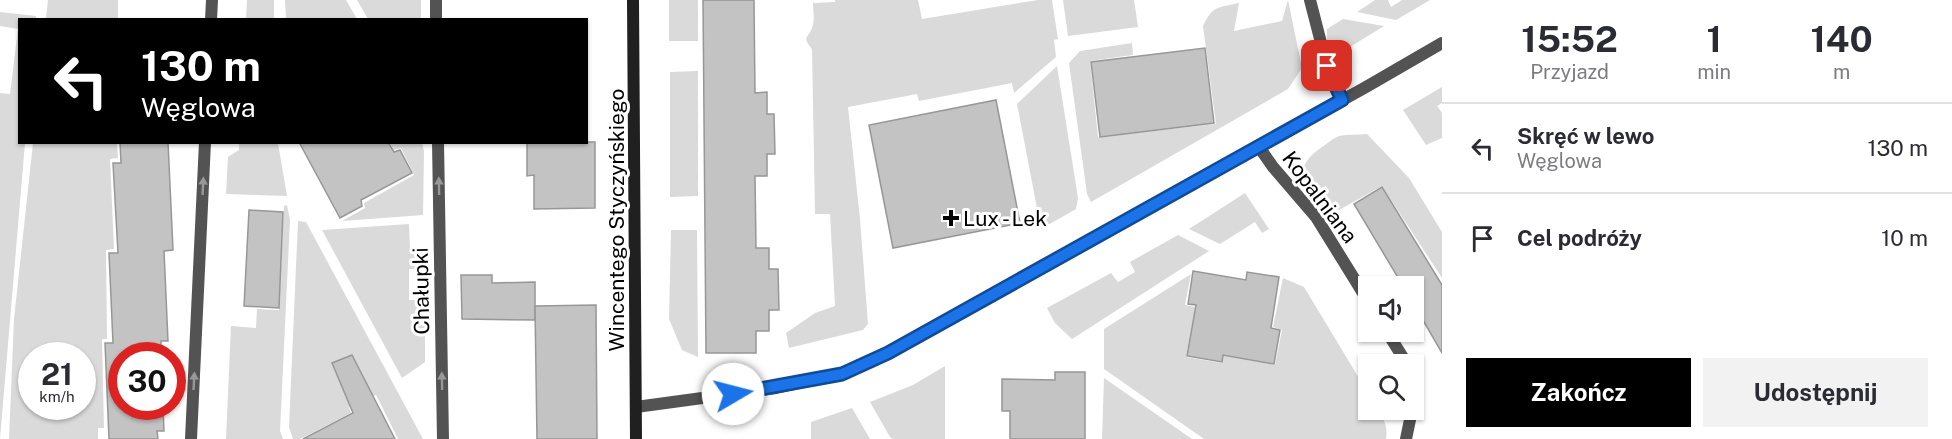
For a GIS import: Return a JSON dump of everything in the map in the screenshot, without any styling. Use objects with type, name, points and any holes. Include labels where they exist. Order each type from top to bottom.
[{"type":"street","points":[[212,0],[212,18]]},
{"type":"street","points":[[436,0],[436,18]]},
{"type":"street","name":"Wincentego Styczyńskiego","points":[[633,0],[636,439]]},
{"type":"street","points":[[1310,0],[1327,66],[1342,100]]},
{"type":"street","points":[[636,407],[776,388],[842,374],[888,353],[1442,43]]},
{"type":"street","points":[[191,439],[206,144]]},
{"type":"street","name":"Chałupki","points":[[438,144],[443,439]]},
{"type":"street","name":"Kopalniana","points":[[1259,147],[1273,168],[1316,217],[1358,285]]},
{"type":"street","points":[[1406,439],[1410,420]]},
{"type":"shaded area","points":[[48,0],[118,0],[118,18],[46,18]]},
{"type":"shaded area","points":[[247,0],[274,0],[274,18],[246,18]]},
{"type":"shaded area","points":[[285,0],[346,0],[356,18],[286,18]]},
{"type":"shaded area","points":[[357,0],[421,0],[421,18],[367,18]]},
{"type":"shaded area","points":[[669,0],[698,0],[698,41],[669,41]]},
{"type":"shaded area","points":[[835,0],[918,0],[922,19],[1038,0],[1052,0],[1058,39],[1054,40],[1056,57],[1014,93],[1012,83],[919,101],[917,94],[848,107],[868,324],[863,330],[789,348],[786,333],[815,313],[835,306],[830,214],[815,214],[812,49],[806,38],[813,25],[813,3],[835,2]]},
{"type":"shaded area","points":[[1063,0],[1134,0],[1138,27],[1068,36]]},
{"type":"shaded area","points":[[1288,0],[1302,68],[1288,89],[1091,202],[1087,194],[1069,63],[1080,51],[1132,43],[1133,55],[1090,61],[1098,137],[1216,124],[1203,26],[1207,19],[1217,8],[1239,3],[1234,31],[1282,21]]},
{"type":"shaded area","points":[[1375,0],[1388,0],[1391,7],[1402,0],[1430,0],[1396,20],[1357,12]]},
{"type":"shaded area","points":[[0,12],[36,16],[36,18],[18,18],[18,29],[0,26]]},
{"type":"shaded area","points":[[1343,19],[1384,26],[1337,55],[1327,40],[1327,29]]},
{"type":"shaded area","points":[[18,29],[18,144],[25,144],[0,439],[0,93],[10,94]]},
{"type":"shaded area","points":[[1057,66],[1078,198],[1076,209],[1041,229],[1017,104]]},
{"type":"shaded area","points":[[698,71],[698,196],[670,197],[670,72]]},
{"type":"shaded area","points":[[1442,87],[1442,103],[1437,106],[1442,113],[1442,138],[1426,145],[1403,110]]},
{"type":"shaded area","points":[[1367,134],[1409,178],[1442,232],[1442,278],[1382,186],[1339,210],[1314,203],[1305,187],[1304,166],[1314,153],[1339,136]]},
{"type":"shaded area","points":[[33,144],[117,144],[118,158],[110,159],[114,249],[106,250],[107,339],[102,339],[104,428],[98,428],[98,439],[9,439],[14,319]]},
{"type":"shaded area","points":[[239,144],[278,144],[287,196],[226,194],[228,157],[239,150]]},
{"type":"shaded area","points":[[391,144],[422,144],[423,215],[342,221],[365,208],[364,203],[414,175],[401,148],[394,150]]},
{"type":"shaded area","points":[[1245,193],[1269,229],[1262,233],[1255,222],[1220,244],[1189,229]]},
{"type":"shaded area","points":[[287,205],[290,220],[280,431],[283,439],[226,439],[231,326],[256,328],[257,309],[279,310],[284,206]]},
{"type":"shaded area","points":[[298,221],[306,222],[423,439],[398,439],[376,395],[349,407],[351,413],[300,439],[293,439],[289,427]]},
{"type":"shaded area","points":[[409,224],[410,247],[425,248],[424,269],[409,269],[409,300],[425,300],[425,362],[402,378],[322,230]]},
{"type":"shaded area","points":[[671,230],[697,230],[698,357],[682,350],[669,319]]},
{"type":"shaded area","points":[[1178,235],[1209,251],[1072,339],[1055,323],[1047,308],[1111,273],[1118,282],[1135,272],[1130,262]]},
{"type":"shaded area","points":[[1191,274],[1185,305],[1195,307],[1186,357],[1222,363],[1223,355],[1275,365],[1282,330],[1273,327],[1283,278],[1304,287],[1358,376],[1358,420],[1383,420],[1386,439],[1204,439],[1104,369],[1104,329]]},
{"type":"shaded area","points":[[945,366],[945,439],[893,439],[890,437],[870,402],[913,385]]},
{"type":"shaded area","points":[[1104,378],[1192,439],[1102,439]]},
{"type":"shaded area","points":[[852,408],[870,439],[811,439],[811,422]]},
{"type":"building","points":[[703,0],[754,0],[755,93],[767,92],[767,114],[774,114],[775,154],[767,154],[767,176],[755,176],[756,248],[769,248],[769,269],[778,269],[779,310],[769,310],[769,331],[756,331],[756,353],[706,353]]},
{"type":"building","points":[[1205,48],[1214,123],[1100,137],[1091,62]]},
{"type":"building","points":[[996,100],[1020,223],[893,248],[869,125]]},
{"type":"building","points":[[595,142],[595,208],[534,209],[534,175],[527,176],[527,144]]},
{"type":"building","points":[[120,144],[168,144],[173,250],[164,251],[168,341],[113,342],[109,253],[118,253],[113,163],[121,163]]},
{"type":"building","points":[[300,144],[389,144],[394,152],[400,150],[412,173],[361,200],[362,206],[340,218]]},
{"type":"building","points":[[1382,187],[1442,285],[1442,353],[1424,322],[1424,276],[1397,276],[1354,204]]},
{"type":"building","points":[[249,210],[283,212],[279,308],[244,306]]},
{"type":"building","points":[[1193,271],[1246,280],[1247,272],[1279,277],[1271,328],[1280,330],[1274,364],[1223,355],[1222,362],[1187,356],[1196,305],[1188,304]]},
{"type":"building","points":[[461,275],[492,275],[492,283],[535,282],[535,320],[462,319]]},
{"type":"building","points":[[596,305],[597,439],[537,439],[535,306]]},
{"type":"building","points":[[105,343],[108,343],[108,415]]},
{"type":"building","points":[[352,355],[395,439],[303,439],[353,413],[332,363]]},
{"type":"building","points":[[1055,372],[1085,372],[1085,439],[1010,439],[1010,411],[1002,411],[1002,379],[1055,380]]},
{"type":"building","points":[[108,420],[164,420],[164,431],[157,431],[158,439],[109,439]]},
{"type":"place","name":"Lux - Lek","points":[[951,218]]},
{"type":"route","points":[[733,394],[776,388],[842,374],[888,353],[1342,100],[1327,66]]}]
